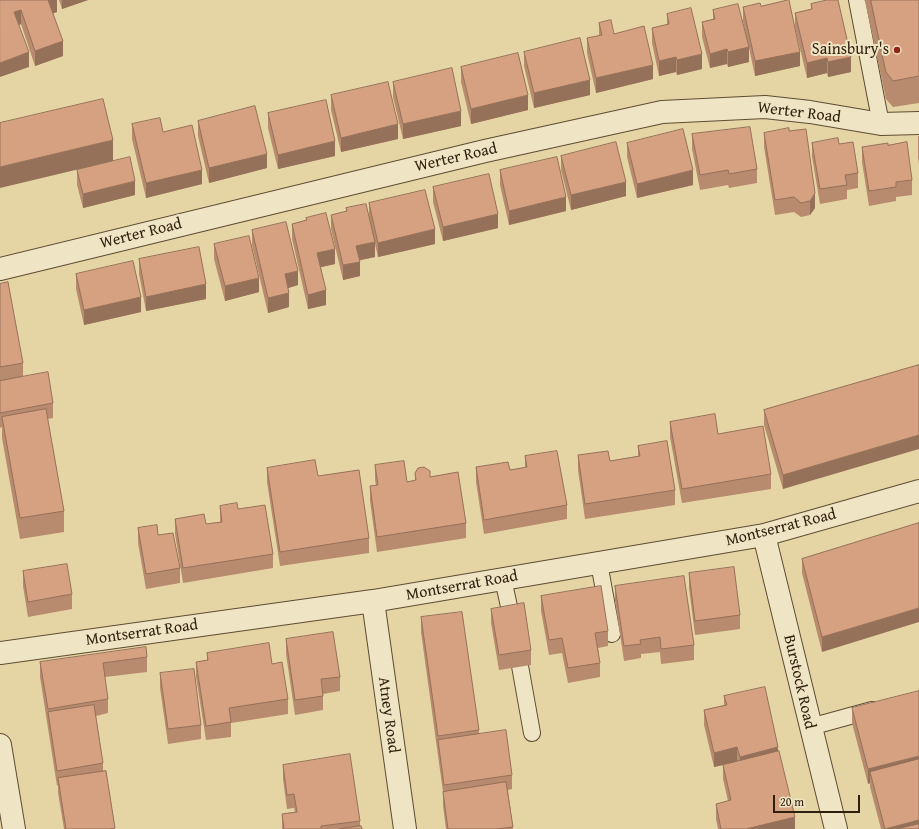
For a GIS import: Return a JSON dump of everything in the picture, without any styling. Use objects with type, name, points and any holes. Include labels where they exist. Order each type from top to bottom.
[{"type":"street","name":"Werter Road","points":[[0,269],[485,151],[662,112],[765,107],[810,112],[881,124],[919,123]]},
{"type":"street","name":"Montserrat Road","points":[[0,653],[373,601],[764,535],[919,491]]},
{"type":"street","name":"Burstock Road","points":[[764,535],[836,829]]},
{"type":"street","name":"Atney Road","points":[[373,601],[405,829]]},
{"type":"street","points":[[0,745],[14,829]]},
{"type":"lane","points":[[856,0],[881,124]]},
{"type":"lane","points":[[599,563],[612,634]]},
{"type":"lane","points":[[503,579],[512,620]]},
{"type":"lane","points":[[520,666],[532,732]]},
{"type":"lane","points":[[810,727],[889,706]]},
{"type":"building","points":[[0,0],[48,0],[63,41],[35,51],[21,10],[14,12],[29,52],[0,63]]},
{"type":"building","points":[[789,0],[800,52],[755,61],[743,7],[760,3],[761,6]]},
{"type":"building","points":[[827,0],[838,0],[851,57],[828,62],[827,58],[807,63],[795,13],[812,9],[811,4]]},
{"type":"building","name":"Sainsbury's","points":[[871,0],[919,0],[919,76],[893,81],[886,72]]},
{"type":"building","points":[[738,4],[749,47],[728,52],[727,49],[710,54],[702,22],[715,19],[713,10]]},
{"type":"building","points":[[691,8],[702,54],[677,60],[676,57],[659,61],[652,28],[669,24],[667,14]]},
{"type":"building","points":[[611,20],[614,34],[644,26],[653,65],[596,78],[587,38],[602,35],[599,23]]},
{"type":"building","points":[[580,38],[590,80],[534,93],[524,52]]},
{"type":"building","points":[[518,53],[528,95],[471,109],[461,67]]},
{"type":"building","points":[[452,68],[461,111],[403,124],[393,82]]},
{"type":"building","points":[[388,82],[398,124],[341,138],[331,95]]},
{"type":"building","points":[[103,99],[113,140],[0,167],[0,123]]},
{"type":"building","points":[[326,100],[335,141],[278,155],[268,113]]},
{"type":"building","points":[[255,106],[267,154],[209,168],[198,121]]},
{"type":"building","points":[[160,118],[163,132],[192,125],[202,170],[146,183],[132,124]]},
{"type":"building","points":[[750,127],[757,169],[729,174],[728,170],[700,175],[692,134]]},
{"type":"building","points":[[789,128],[789,131],[806,129],[815,193],[810,201],[801,203],[794,197],[775,200],[764,133]]},
{"type":"building","points":[[683,129],[693,170],[637,184],[627,143]]},
{"type":"building","points":[[838,138],[839,144],[853,142],[858,173],[845,175],[847,185],[820,189],[812,143]]},
{"type":"building","points":[[616,142],[626,182],[571,195],[561,156]]},
{"type":"building","points":[[907,142],[912,180],[896,182],[896,187],[869,191],[862,147]]},
{"type":"building","points":[[130,157],[135,181],[83,194],[77,170]]},
{"type":"building","points":[[557,157],[566,197],[509,211],[500,170]]},
{"type":"building","points":[[489,174],[498,214],[443,227],[433,187]]},
{"type":"building","points":[[425,190],[435,229],[378,243],[369,203]]},
{"type":"building","points":[[366,204],[375,242],[356,246],[360,262],[343,265],[331,215],[347,211],[346,208]]},
{"type":"building","points":[[326,213],[335,249],[317,253],[326,290],[308,295],[292,224],[307,220],[306,218]]},
{"type":"building","points":[[286,222],[298,271],[285,274],[289,293],[268,298],[252,230]]},
{"type":"building","points":[[249,236],[259,278],[225,286],[214,244]]},
{"type":"building","points":[[199,247],[206,284],[146,297],[139,259]]},
{"type":"building","points":[[133,261],[141,297],[84,310],[76,274]]},
{"type":"building","points":[[8,282],[23,363],[0,367],[0,284]]},
{"type":"building","points":[[919,365],[919,435],[783,475],[764,410]]},
{"type":"building","points":[[48,372],[53,403],[0,413],[0,381]]},
{"type":"building","points":[[46,409],[64,511],[20,518],[2,417]]},
{"type":"building","points":[[715,414],[718,434],[763,426],[771,474],[682,489],[670,422]]},
{"type":"building","points":[[667,441],[675,490],[585,504],[578,455],[608,451],[610,461],[640,456],[638,446]]},
{"type":"building","points":[[557,451],[567,505],[484,520],[476,467],[508,462],[510,470],[527,467],[525,456]]},
{"type":"building","points":[[315,460],[318,476],[359,470],[369,538],[280,552],[267,468]]},
{"type":"building","points":[[404,461],[407,482],[416,480],[415,473],[418,468],[424,467],[430,471],[430,477],[458,472],[466,523],[377,537],[370,486],[378,485],[375,465]]},
{"type":"building","points":[[237,503],[238,509],[265,505],[273,554],[183,568],[175,519],[204,514],[206,524],[222,522],[220,506]]},
{"type":"building","points":[[919,523],[919,608],[822,637],[802,559]]},
{"type":"building","points":[[157,525],[158,535],[173,533],[180,568],[146,574],[138,528]]},
{"type":"building","points":[[67,564],[72,594],[28,602],[23,571]]},
{"type":"building","points":[[734,567],[740,615],[695,621],[689,573]]},
{"type":"building","points":[[684,576],[694,645],[661,649],[660,637],[640,640],[641,644],[624,646],[615,586]]},
{"type":"building","points":[[601,586],[608,631],[595,633],[600,663],[568,668],[562,638],[549,640],[541,596]]},
{"type":"building","points":[[524,603],[531,650],[499,655],[491,609]]},
{"type":"building","points":[[462,612],[479,730],[438,736],[421,617]]},
{"type":"building","points":[[333,632],[340,677],[321,679],[323,696],[295,700],[286,639]]},
{"type":"building","points":[[269,643],[272,664],[282,662],[288,699],[229,708],[231,722],[206,726],[196,662],[208,660],[207,653]]},
{"type":"building","points":[[146,647],[147,657],[103,663],[108,699],[48,709],[40,662]]},
{"type":"building","points":[[194,669],[201,725],[168,729],[160,673]]},
{"type":"building","points":[[765,687],[778,747],[740,757],[737,747],[714,753],[704,710],[727,705],[724,696]]},
{"type":"building","points":[[919,691],[919,756],[868,769],[852,708]]},
{"type":"building","points":[[94,705],[103,763],[57,771],[48,712]]},
{"type":"building","points":[[506,730],[512,775],[444,785],[438,740]]},
{"type":"building","points":[[779,751],[795,817],[746,829],[721,829],[716,804],[731,800],[723,765]]},
{"type":"building","points":[[350,754],[360,821],[321,826],[321,829],[284,829],[282,814],[297,812],[294,794],[287,795],[283,765]]},
{"type":"building","points":[[919,759],[919,820],[885,829],[870,772]]},
{"type":"building","points":[[106,771],[115,828],[66,829],[58,778]]},
{"type":"building","points":[[506,782],[513,827],[496,829],[448,829],[443,792]]},
{"type":"building","points":[[919,824],[919,829],[897,829]]},
{"type":"building","points":[[361,826],[362,829],[339,829]]},
{"type":"place","name":"Sainsbury's","points":[[897,50]]}]
